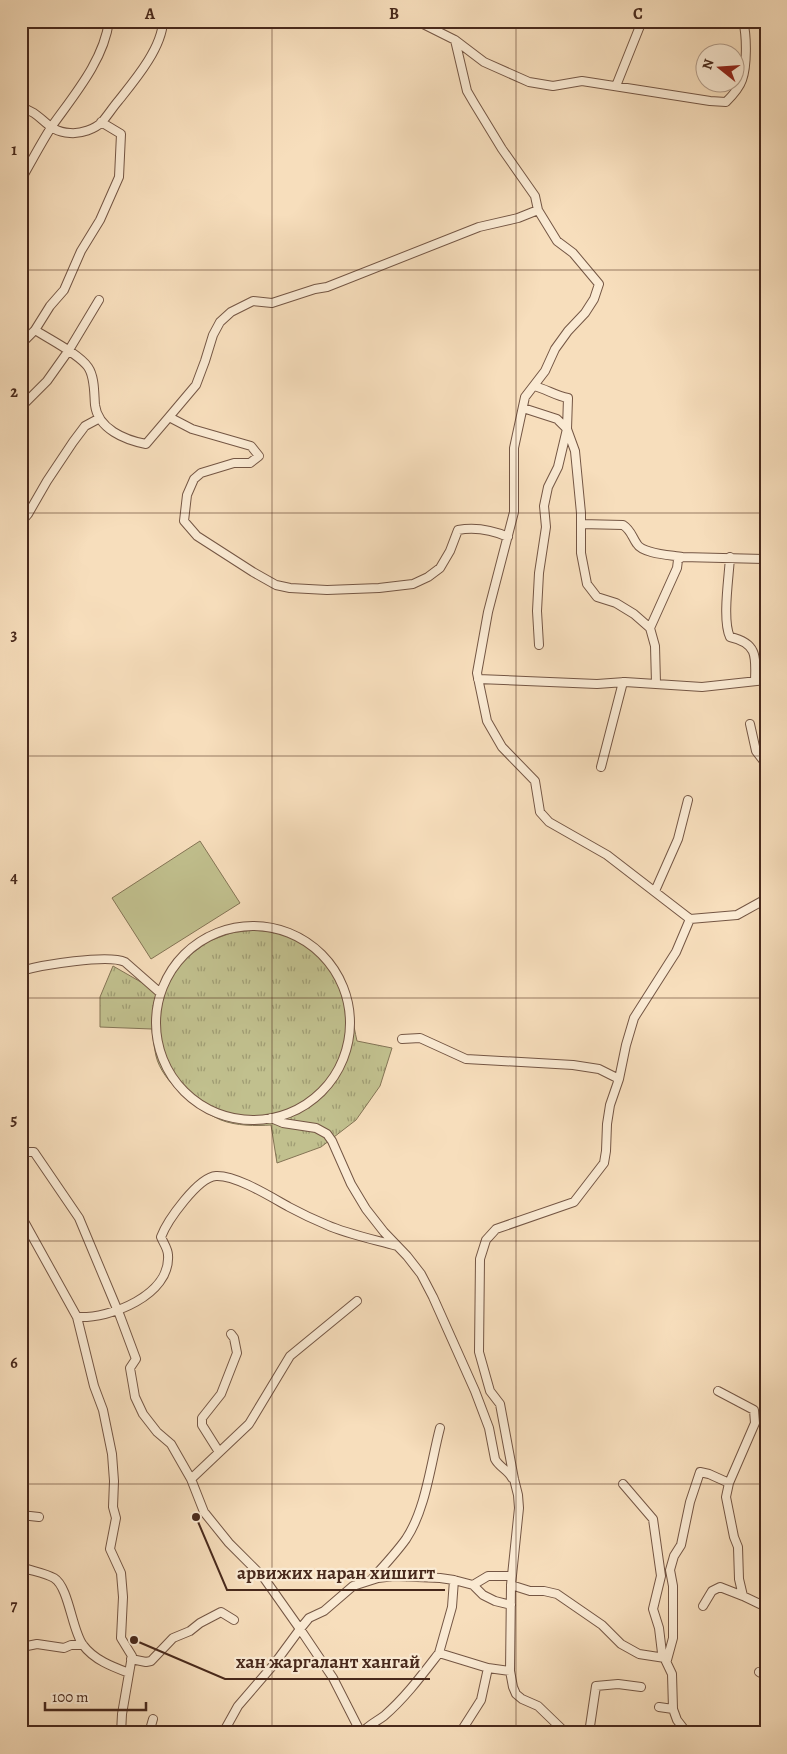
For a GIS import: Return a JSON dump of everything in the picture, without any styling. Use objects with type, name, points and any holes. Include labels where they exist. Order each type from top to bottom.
[{"type":"street","points":[[21,180],[51,129],[90,70],[107,36],[109,21]]},
{"type":"street","points":[[21,108],[31,109],[51,129],[71,133],[89,130],[102,122],[134,82],[156,46],[163,30],[163,21]]},
{"type":"street","points":[[417,21],[455,40],[484,62],[530,82],[553,86],[582,81],[726,102],[734,94],[742,80],[745,54],[743,21]]},
{"type":"street","points":[[616,86],[642,21]]},
{"type":"street","points":[[455,40],[467,91],[502,149],[535,196],[538,210],[557,241],[573,254],[598,284],[594,298],[585,313],[559,343],[545,371],[525,397],[514,448],[514,512],[488,612],[477,673],[487,721],[502,747],[535,781],[540,812],[549,822],[607,855],[690,919],[737,915],[766,899]]},
{"type":"street","points":[[21,344],[35,330],[50,306],[64,290],[81,251],[100,220],[119,177],[121,134],[102,122]]},
{"type":"street","points":[[35,330],[68,350],[89,368],[95,392],[98,419],[116,434],[131,441],[146,444],[196,385],[213,334],[220,322],[231,312],[252,301],[272,303],[315,289],[328,287],[479,227],[518,218],[538,210]]},
{"type":"street","points":[[21,407],[47,381],[99,300]]},
{"type":"street","points":[[534,386],[568,398],[567,429],[558,467],[548,487],[544,506],[546,527],[539,573],[537,611],[539,645]]},
{"type":"street","points":[[523,408],[557,419],[567,429],[575,451],[581,524],[581,553],[588,584],[597,597],[616,603],[634,614],[650,628],[655,646],[656,683]]},
{"type":"street","points":[[169,417],[192,429],[251,446],[259,456],[250,463],[234,463],[201,473],[194,479],[187,495],[184,521],[197,536],[276,585],[290,588],[327,590],[379,588],[412,584],[428,577],[440,568],[450,551],[458,530],[468,528],[496,532],[508,537]]},
{"type":"street","points":[[21,522],[85,426],[98,419]]},
{"type":"street","points":[[581,524],[623,525],[629,529],[637,545],[644,551],[682,557],[766,559]]},
{"type":"street","points":[[650,628],[677,568],[678,560],[682,557]]},
{"type":"street","points":[[730,557],[727,604],[728,629],[730,637],[747,642],[750,647],[756,659],[756,680]]},
{"type":"street","points":[[478,679],[597,684],[623,682],[656,683],[702,687],[766,680]]},
{"type":"street","points":[[601,766],[623,682]]},
{"type":"street","points":[[750,724],[756,751],[766,764]]},
{"type":"street","points":[[655,891],[678,839],[688,800]]},
{"type":"street","points":[[566,1733],[538,1706],[522,1699],[516,1694],[512,1687],[510,1671],[511,1585],[519,1508],[503,1414],[500,1404],[490,1391],[479,1352],[480,1259],[490,1234],[499,1227],[574,1202],[604,1163],[610,1107],[620,1079],[626,1045],[634,1018],[676,952],[690,919]]},
{"type":"street","points":[[251,925],[283,930],[307,943],[330,963],[347,994],[349,1034],[336,1075],[323,1092],[308,1104],[286,1115],[241,1120],[207,1109],[187,1094],[174,1081],[166,1068],[160,1053],[156,1034],[158,991],[178,959],[193,945],[208,936],[236,927],[251,925]]},
{"type":"street","points":[[21,971],[85,960],[119,959],[158,991]]},
{"type":"street","points":[[402,1039],[420,1038],[466,1059],[574,1065],[600,1069],[620,1079]]},
{"type":"street","points":[[271,1118],[283,1123],[316,1128],[327,1134],[332,1141],[358,1197],[372,1217],[415,1265],[433,1297],[475,1391],[489,1428],[495,1459],[514,1479]]},
{"type":"street","points":[[21,1152],[34,1152],[79,1218],[136,1359],[130,1368],[136,1397],[143,1414],[157,1432],[171,1444],[191,1479],[204,1512],[234,1548],[264,1578],[300,1629],[333,1678],[362,1733],[366,1727],[383,1716],[414,1686],[439,1653],[452,1607],[454,1580]]},
{"type":"street","points":[[77,1317],[118,1311],[149,1292],[166,1274],[168,1254],[160,1237],[165,1226],[179,1205],[201,1183],[214,1176],[227,1178],[265,1192],[289,1207],[330,1226],[397,1246]]},
{"type":"street","points":[[21,1216],[77,1317],[94,1386],[103,1410],[112,1454],[114,1473],[113,1507],[116,1518],[110,1549],[121,1573],[123,1597],[121,1638],[132,1656],[122,1714],[121,1733]]},
{"type":"street","points":[[191,1479],[249,1424],[290,1356],[357,1301]]},
{"type":"street","points":[[219,1452],[202,1425],[202,1418],[221,1394],[237,1353],[234,1338],[231,1334]]},
{"type":"street","points":[[718,1391],[754,1410],[755,1416],[755,1423],[729,1483],[726,1497],[734,1538],[738,1547],[739,1579],[743,1596]]},
{"type":"street","points":[[370,1582],[406,1538],[415,1520],[423,1498],[440,1428]]},
{"type":"street","points":[[666,1659],[673,1638],[673,1586],[670,1570],[674,1556],[681,1545],[690,1502],[700,1472],[729,1483]]},
{"type":"street","points":[[623,1484],[653,1519],[661,1576],[653,1609],[659,1628],[662,1653],[672,1674],[673,1709],[677,1720],[687,1733]]},
{"type":"street","points":[[21,1515],[39,1517]]},
{"type":"street","points":[[21,1567],[56,1579],[62,1588],[83,1645],[99,1659],[114,1668],[129,1673]]},
{"type":"street","points":[[223,1733],[238,1706],[275,1663],[309,1618],[324,1611],[353,1586],[378,1578],[394,1576],[440,1578],[473,1585],[483,1595],[494,1601],[511,1605]]},
{"type":"street","points":[[473,1585],[488,1576],[512,1576]]},
{"type":"street","points":[[511,1585],[557,1594],[602,1625],[621,1644],[639,1654],[666,1659]]},
{"type":"street","points":[[703,1606],[712,1591],[720,1587],[766,1607]]},
{"type":"street","points":[[131,1659],[151,1661],[173,1638],[190,1631],[200,1623],[221,1612],[234,1620]]},
{"type":"street","points":[[21,1643],[27,1646],[37,1644],[64,1648],[71,1644],[83,1645]]},
{"type":"street","points":[[439,1653],[488,1668],[510,1671]]},
{"type":"street","points":[[460,1733],[481,1700],[488,1668]]},
{"type":"street","points":[[590,1733],[596,1686],[618,1684],[640,1687]]},
{"type":"street","points":[[659,1707],[673,1709]]},
{"type":"street","points":[[150,1733],[153,1719]]},
{"type":"green space","points":[[200,841],[240,903],[151,959],[112,898]]},
{"type":"green space","points":[[253,930],[274,932],[288,936],[308,946],[325,961],[339,978],[350,1007],[357,1041],[392,1048],[380,1086],[356,1120],[321,1147],[277,1163],[271,1125],[239,1124],[221,1120],[191,1102],[173,1085],[165,1076],[155,1053],[152,1029],[100,1027],[100,997],[113,966],[160,993],[171,969],[209,941],[231,933]]},
{"type":"place","name":"арвижих наран хишигт","points":[[196,1517]]},
{"type":"place","name":"хан жаргалант хангай","points":[[134,1640]]}]
